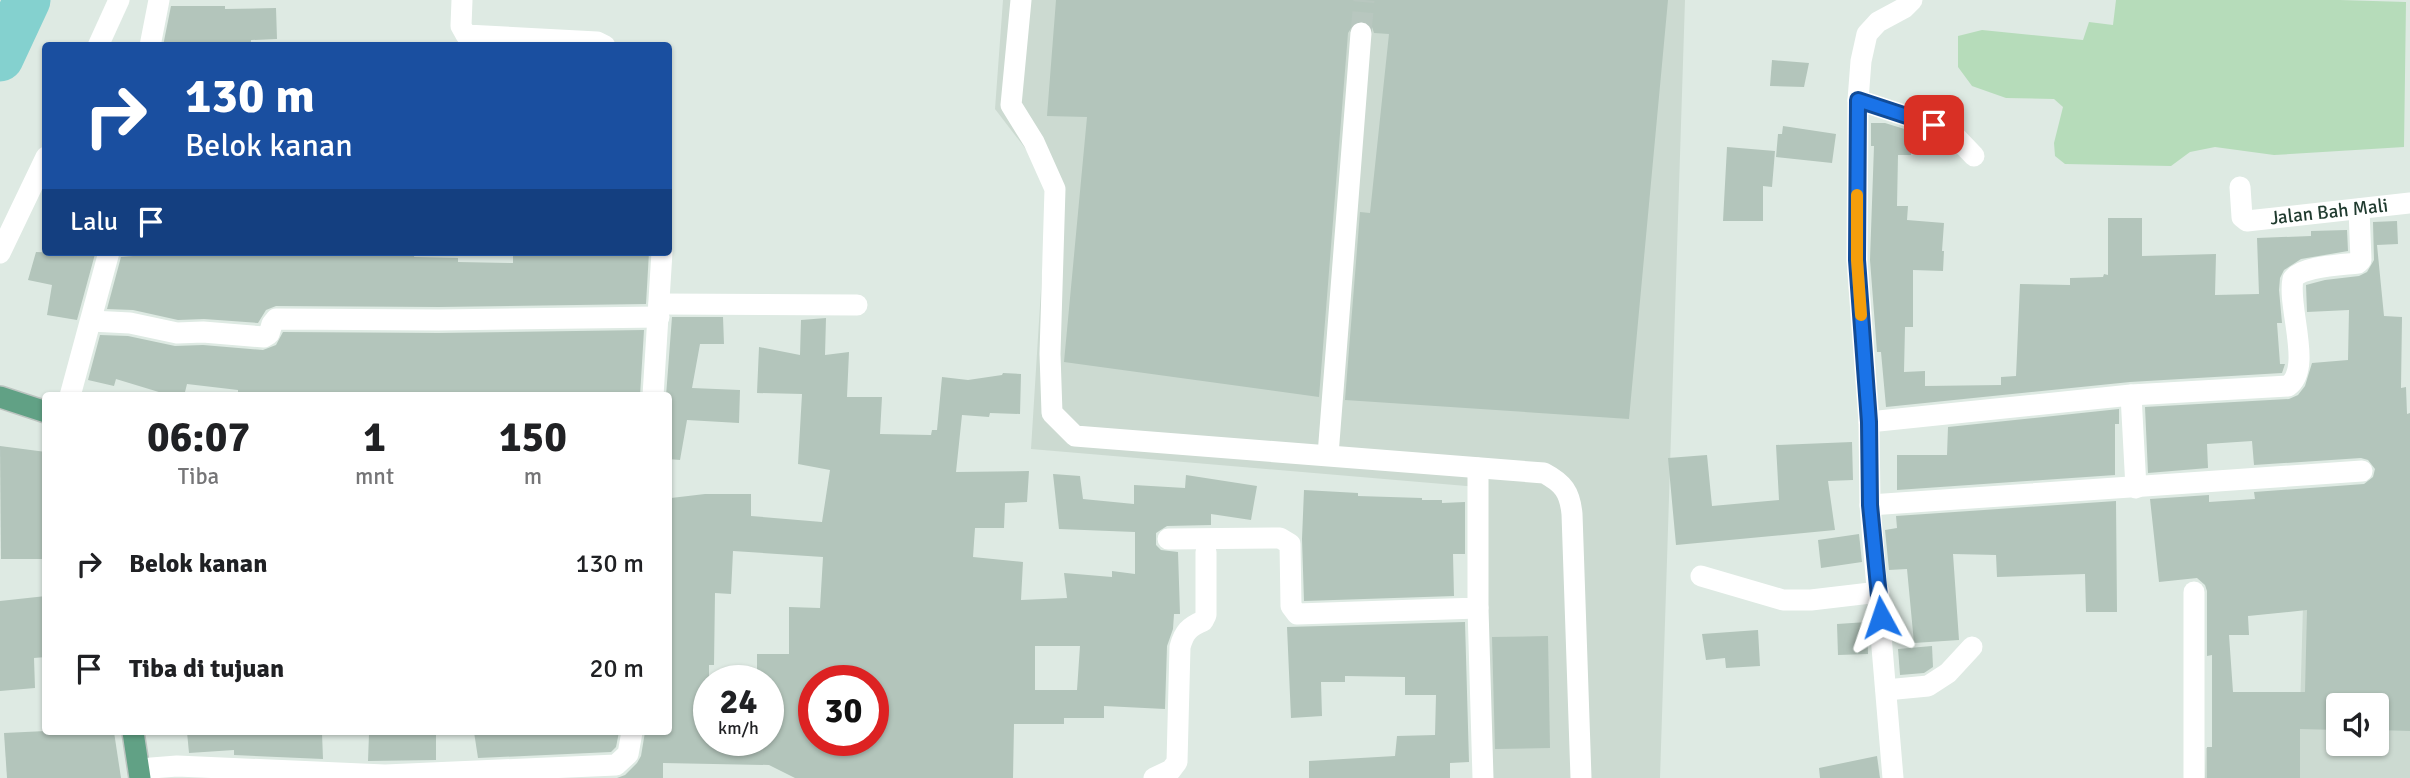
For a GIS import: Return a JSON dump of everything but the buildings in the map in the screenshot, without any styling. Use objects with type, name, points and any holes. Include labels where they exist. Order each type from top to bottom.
[{"type":"main road","points":[[0,397],[42,411]]},
{"type":"main road","points":[[133,735],[140,774]]},
{"type":"street","points":[[100,42],[119,0]]},
{"type":"street","points":[[151,42],[159,0]]},
{"type":"street","points":[[462,0],[461,26],[466,34],[597,42]]},
{"type":"street","points":[[1021,0],[1011,105],[1034,142],[1055,189],[1050,354],[1052,413],[1074,436],[1544,473],[1559,481],[1571,500],[1581,778]]},
{"type":"street","points":[[1893,778],[1870,505],[1869,422],[1857,260],[1858,100],[1861,61],[1867,34],[1878,22],[1904,8],[1912,0]]},
{"type":"street","points":[[1328,455],[1361,33]]},
{"type":"street","points":[[1858,100],[1952,133],[1974,156]]},
{"type":"street","points":[[0,254],[42,165]]},
{"type":"street","name":"Jalan Bah Mali","points":[[2240,187],[2242,217],[2247,221],[2410,203]]},
{"type":"street","points":[[1869,422],[2131,395],[2279,387],[2293,382],[2300,365],[2294,319],[2293,279],[2296,274],[2358,263],[2361,260],[2359,209]]},
{"type":"street","points":[[71,392],[108,256]]},
{"type":"street","points":[[653,392],[662,256]]},
{"type":"street","points":[[91,321],[130,323],[177,333],[203,332],[264,337],[269,334],[276,319],[439,320],[659,310],[857,305]]},
{"type":"street","points":[[2131,395],[2136,488]]},
{"type":"street","points":[[1478,468],[1478,608],[1483,778]]},
{"type":"street","points":[[1870,505],[2362,471]]},
{"type":"street","points":[[1168,539],[1280,538],[1286,541],[1290,544],[1291,606],[1297,614],[1423,612],[1478,608]]},
{"type":"street","points":[[1154,778],[1171,770],[1177,762],[1180,647],[1183,634],[1191,626],[1203,621],[1206,615],[1206,552]]},
{"type":"street","points":[[1701,576],[1783,600],[1811,600],[1879,592]]},
{"type":"street","points":[[2194,592],[2194,778]]},
{"type":"street","points":[[1886,690],[1928,686],[1948,673],[1972,647]]},
{"type":"street","points":[[140,774],[177,766],[385,775],[616,765],[628,754],[631,735]]},
{"type":"shaded area","points":[[1003,0],[1685,0],[1660,778],[1491,778],[1478,487],[1031,449],[1048,178],[995,109]]},
{"type":"shaded area","points":[[2410,468],[2410,778],[2205,778],[2206,748],[2299,749],[2305,533]]},
{"type":"green space","points":[[2116,0],[2406,2],[2404,147],[2274,155],[2215,147],[2190,152],[2171,166],[2065,164],[2055,156],[2054,143],[2063,107],[2054,99],[2006,98],[1972,86],[1958,67],[1958,36],[1982,30],[2083,40],[2089,22],[2113,25]]},
{"type":"waterway","points":[[0,58],[27,0]]},
{"type":"tunnel","points":[[1361,33],[1364,0]]},
{"type":"slow traffic","points":[[1857,195],[1857,260],[1861,315]]},
{"type":"route","points":[[1881,617],[1870,505],[1869,422],[1857,260],[1858,100],[1934,125]]}]
